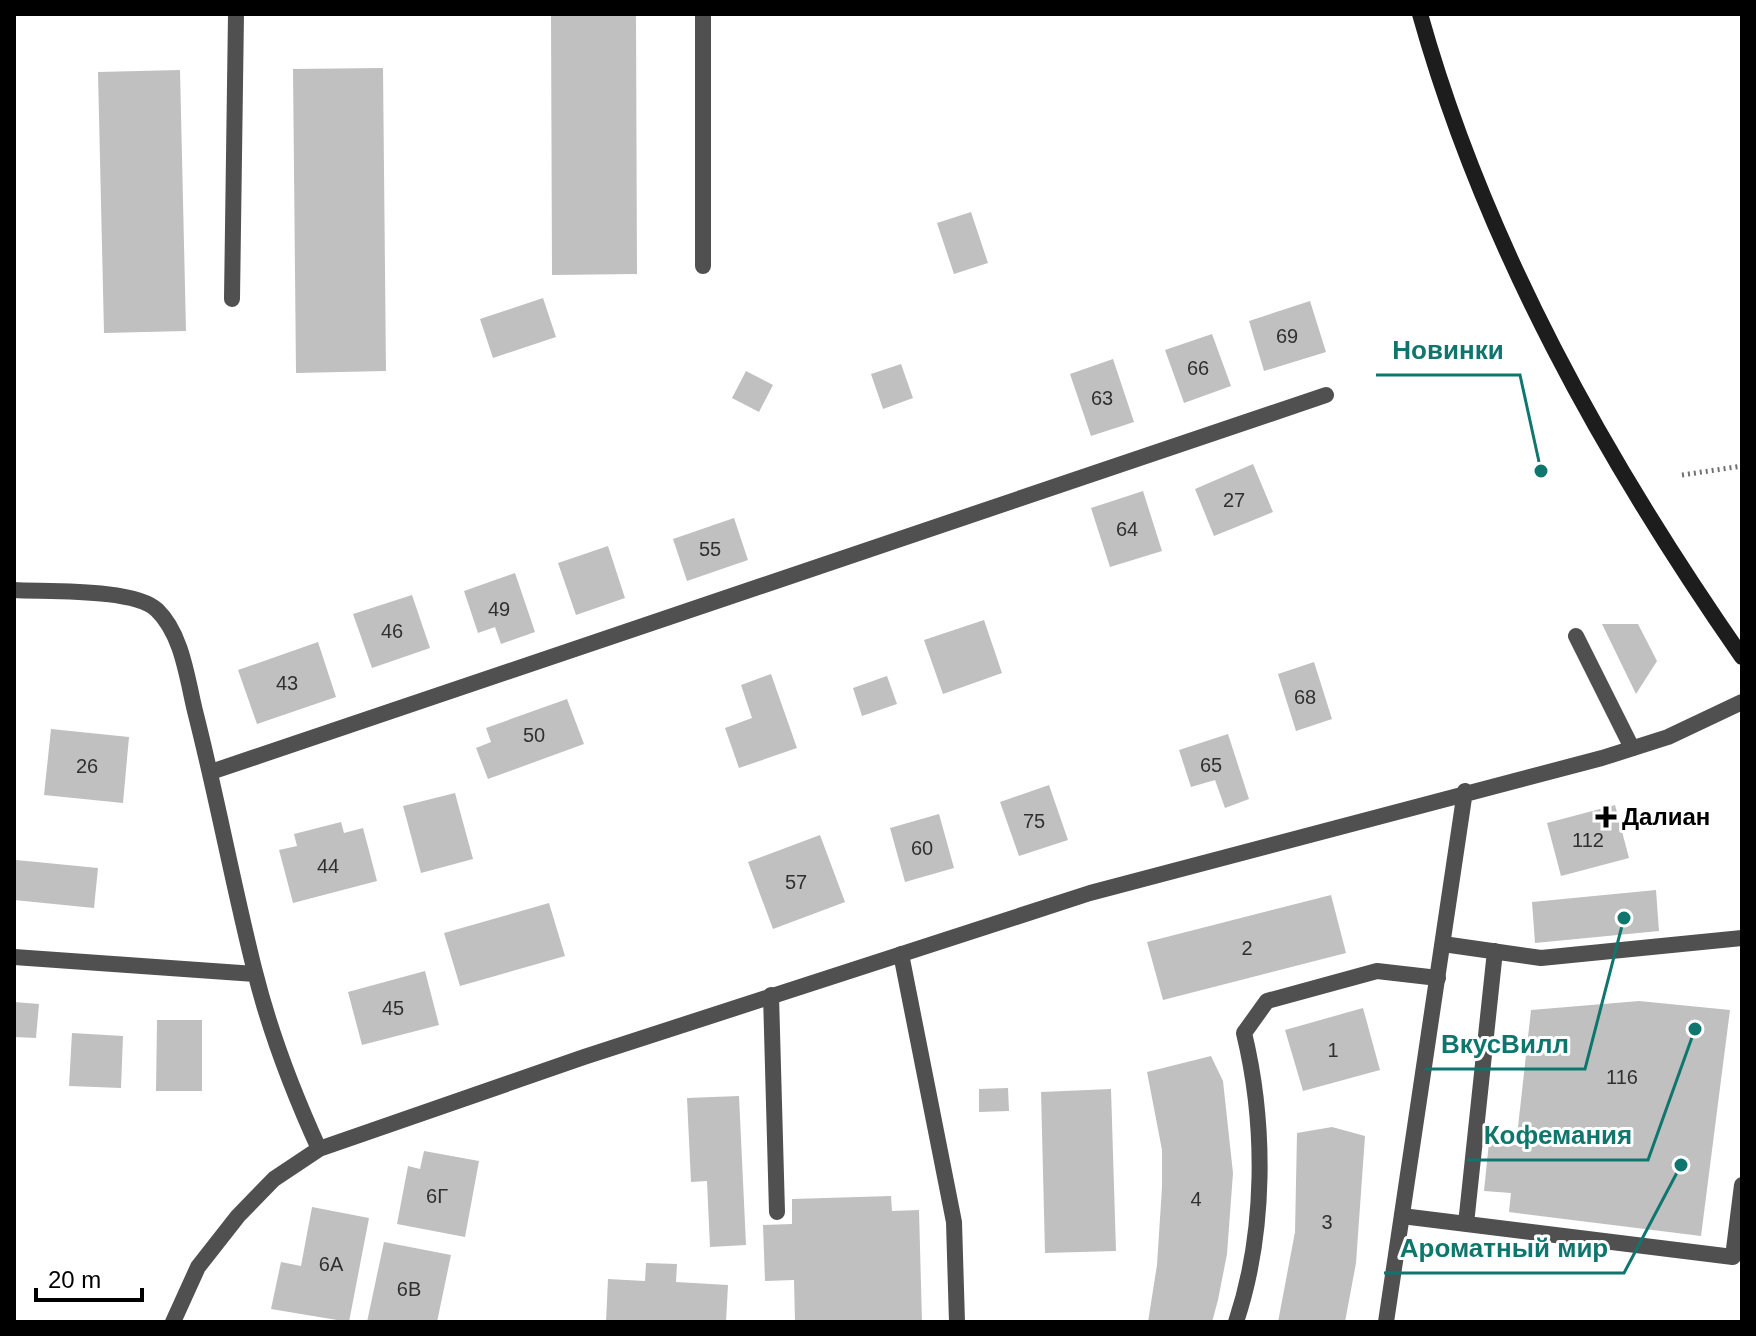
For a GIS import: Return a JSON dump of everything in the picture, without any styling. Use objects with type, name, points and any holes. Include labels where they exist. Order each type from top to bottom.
[{"type":"main road","points":[[1420,14],[1433,61],[1488,208],[1567,374],[1644,509],[1742,657]]},
{"type":"street","points":[[232,299],[236,14]]},
{"type":"street","points":[[703,14],[703,266]]},
{"type":"street","points":[[211,772],[1326,395]]},
{"type":"street","points":[[14,590],[129,597],[155,607],[168,624],[180,651],[211,772],[255,974],[292,1088],[319,1149]]},
{"type":"street","points":[[1576,636],[1632,748]]},
{"type":"street","points":[[173,1322],[198,1267],[238,1216],[274,1179],[319,1149],[771,995],[1090,893],[1632,748],[1717,716],[1742,702]]},
{"type":"street","points":[[1386,1322],[1465,791]]},
{"type":"street","points":[[1443,944],[1541,958],[1742,938]]},
{"type":"street","points":[[1466,1224],[1495,951]]},
{"type":"street","points":[[901,954],[954,1222],[957,1322]]},
{"type":"street","points":[[14,957],[255,974]]},
{"type":"street","points":[[1236,1322],[1243,1302],[1259,1199],[1258,1132],[1244,1033],[1267,1001],[1377,971],[1438,978]]},
{"type":"street","points":[[771,995],[777,1212]]},
{"type":"street","points":[[1402,1216],[1733,1257],[1742,1185]]},
{"type":"path","points":[[1682,475],[1742,466]]},
{"type":"building","points":[[551,14],[636,14],[637,274],[552,275]]},
{"type":"building","points":[[383,68],[386,371],[296,373],[293,69]]},
{"type":"building","points":[[180,70],[186,331],[104,333],[98,72]]},
{"type":"building","points":[[971,212],[988,263],[954,274],[937,223]]},
{"type":"building","points":[[543,298],[556,337],[493,358],[480,319]]},
{"type":"building","points":[[1310,301],[1326,352],[1264,371],[1249,321]]},
{"type":"building","points":[[1212,334],[1231,386],[1184,403],[1165,350]]},
{"type":"building","points":[[1113,359],[1134,422],[1091,436],[1070,374]]},
{"type":"building","points":[[901,364],[913,398],[883,409],[871,374]]},
{"type":"building","points":[[746,371],[773,385],[759,412],[732,398]]},
{"type":"building","points":[[1253,464],[1273,512],[1214,536],[1195,489]]},
{"type":"building","points":[[1143,491],[1162,551],[1110,567],[1091,508]]},
{"type":"building","points":[[734,518],[748,560],[687,581],[673,539]]},
{"type":"building","points":[[608,546],[625,598],[576,615],[558,563]]},
{"type":"building","points":[[515,573],[535,632],[501,644],[495,627],[478,633],[464,591]]},
{"type":"building","points":[[412,595],[430,648],[372,668],[353,614]]},
{"type":"building","points":[[984,620],[1002,673],[943,694],[924,640]]},
{"type":"building","points":[[1602,624],[1638,624],[1657,661],[1636,694]]},
{"type":"building","points":[[318,642],[336,697],[257,724],[238,670]]},
{"type":"building","points":[[1314,662],[1332,719],[1296,731],[1278,674]]},
{"type":"building","points":[[771,674],[797,748],[739,768],[725,728],[752,718],[741,685]]},
{"type":"building","points":[[887,676],[897,704],[862,716],[853,688]]},
{"type":"building","points":[[567,699],[584,744],[488,779],[476,748],[491,742],[486,728]]},
{"type":"building","points":[[51,729],[129,737],[123,803],[44,795]]},
{"type":"building","points":[[1228,734],[1249,799],[1225,808],[1215,780],[1191,787],[1179,750]]},
{"type":"building","points":[[1049,785],[1068,840],[1019,856],[1000,802]]},
{"type":"building","points":[[455,793],[473,859],[421,873],[403,806]]},
{"type":"building","points":[[1615,805],[1629,858],[1561,876],[1547,823]]},
{"type":"building","points":[[939,814],[954,868],[905,882],[890,828]]},
{"type":"building","points":[[341,822],[344,833],[363,828],[377,881],[293,903],[279,850],[297,846],[294,834]]},
{"type":"building","points":[[820,835],[845,902],[773,929],[748,862]]},
{"type":"building","points":[[16,860],[98,868],[94,908],[14,900]]},
{"type":"building","points":[[1656,890],[1659,931],[1535,943],[1532,902]]},
{"type":"building","points":[[1331,895],[1346,953],[1163,1000],[1147,942]]},
{"type":"building","points":[[549,903],[565,956],[460,986],[444,933]]},
{"type":"building","points":[[425,971],[439,1025],[362,1045],[348,992]]},
{"type":"building","points":[[1639,1001],[1730,1010],[1701,1236],[1509,1212],[1511,1193],[1484,1191],[1489,1142],[1516,1145],[1531,1010]]},
{"type":"building","points":[[14,1002],[39,1004],[36,1038],[14,1037]]},
{"type":"building","points":[[1363,1008],[1380,1070],[1303,1091],[1285,1030]]},
{"type":"building","points":[[157,1020],[202,1020],[202,1091],[156,1091]]},
{"type":"building","points":[[72,1033],[123,1036],[121,1088],[69,1086]]},
{"type":"building","points":[[1211,1056],[1223,1081],[1233,1173],[1227,1254],[1218,1300],[1212,1322],[1148,1322],[1157,1265],[1162,1150],[1147,1072]]},
{"type":"building","points":[[1008,1088],[1009,1111],[979,1112],[979,1089]]},
{"type":"building","points":[[1111,1089],[1116,1251],[1045,1253],[1041,1092]]},
{"type":"building","points":[[739,1096],[746,1245],[710,1247],[707,1181],[691,1182],[687,1098]]},
{"type":"building","points":[[1332,1127],[1365,1136],[1356,1263],[1345,1322],[1278,1322],[1295,1232],[1297,1133]]},
{"type":"building","points":[[424,1151],[479,1161],[465,1237],[397,1224],[408,1166],[420,1169]]},
{"type":"building","points":[[891,1196],[892,1211],[919,1210],[922,1322],[795,1322],[794,1280],[765,1281],[763,1225],[792,1224],[792,1199]]},
{"type":"building","points":[[312,1207],[369,1218],[349,1322],[271,1309],[281,1262],[301,1266]]},
{"type":"building","points":[[384,1242],[451,1255],[437,1322],[367,1322]]},
{"type":"building","points":[[646,1263],[677,1264],[676,1282],[728,1285],[726,1322],[606,1322],[608,1279],[645,1281]]},
{"type":"place","name":"Новинки","points":[[1541,471]]},
{"type":"place","name":"Далиан","points":[[1606,817]]},
{"type":"place","name":"ВкусВилл","points":[[1624,918]]},
{"type":"place","name":"Кофемания","points":[[1695,1029]]},
{"type":"place","name":"Ароматный мир","points":[[1681,1165]]}]
